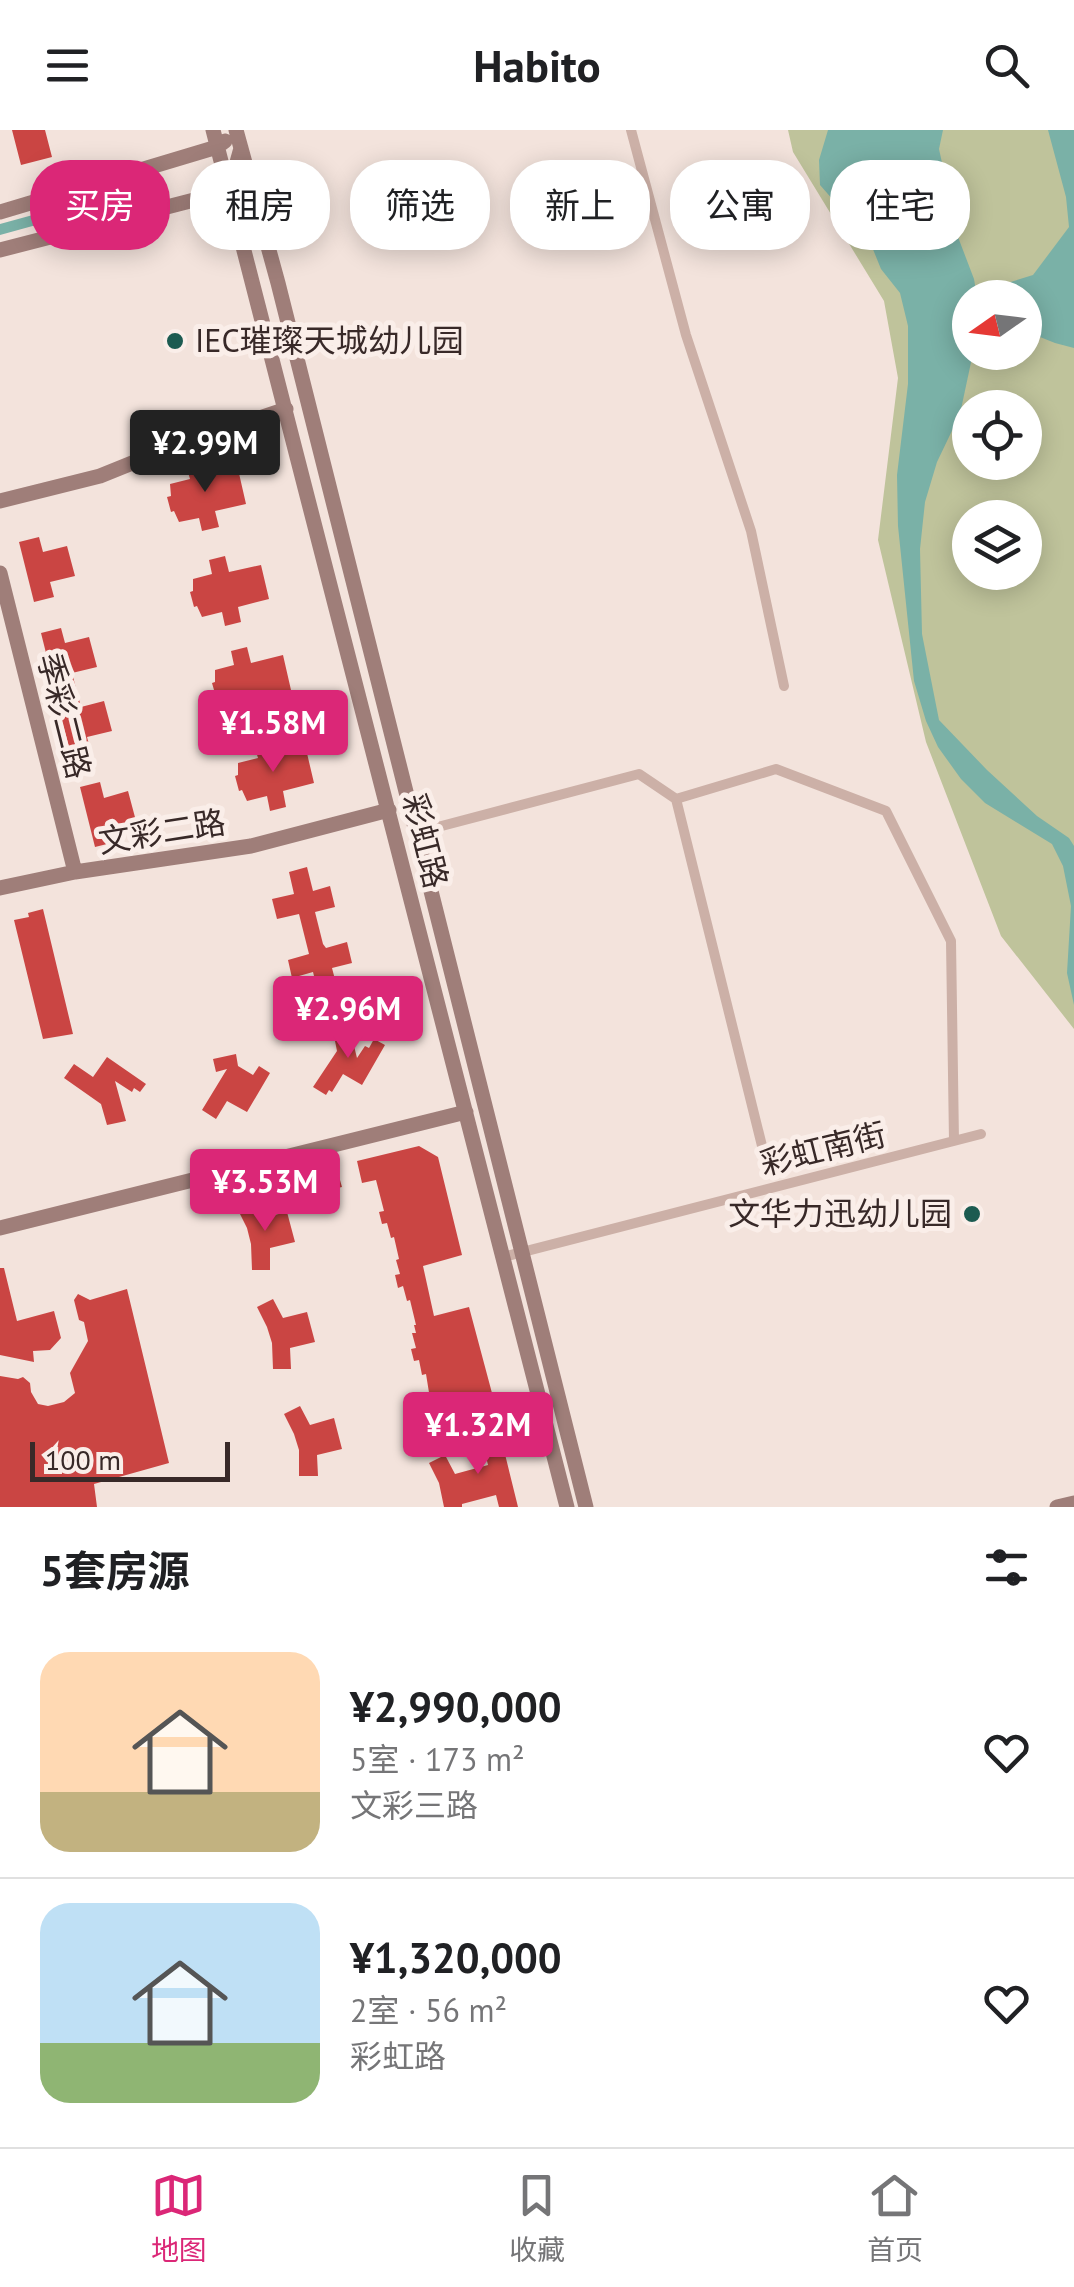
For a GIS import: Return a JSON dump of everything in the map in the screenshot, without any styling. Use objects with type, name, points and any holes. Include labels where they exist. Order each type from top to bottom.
[{"type":"street","name":"彩虹路","points":[[213,130],[221,160]]},
{"type":"street","points":[[631,130],[686,336],[751,531],[784,686]]},
{"type":"street","name":"彩虹路","points":[[240,135],[586,1507]]},
{"type":"street","points":[[170,162],[217,147],[240,135]]},
{"type":"street","points":[[235,160],[240,135]]},
{"type":"street","points":[[0,212],[30,204]]},
{"type":"street","points":[[0,250],[30,242]]},
{"type":"street","name":"彩虹路","points":[[245,250],[567,1507]]},
{"type":"street","points":[[0,501],[100,476],[286,409]]},
{"type":"street","name":"季彩二路","points":[[0,573],[75,872]]},
{"type":"street","points":[[676,799],[776,770],[886,811],[950,940],[954,1141]]},
{"type":"street","points":[[415,834],[639,774],[676,799],[767,1166]]},
{"type":"street","name":"文彩二路","points":[[0,888],[75,872],[251,846],[389,810]]},
{"type":"street","points":[[0,1228],[466,1112]]},
{"type":"street","name":"彩虹南街","points":[[503,1256],[981,1134]]},
{"type":"street","points":[[1057,1507],[1074,1503]]},
{"type":"green space","points":[[788,130],[1074,130],[1074,1029],[1001,936],[926,742],[878,540],[898,378],[884,301],[853,250],[970,250],[970,160],[830,160],[830,213],[810,180],[810,160],[798,160]]},
{"type":"water","points":[[828,130],[943,130],[941,160],[830,160],[830,196],[820,185],[819,160]]},
{"type":"water","points":[[1048,130],[1074,130],[1074,348],[1042,338],[1042,280],[1017,280],[1033,275],[1069,227],[1066,197]]},
{"type":"water","points":[[30,216],[30,227],[0,235],[0,224]]},
{"type":"water","points":[[873,250],[963,250],[974,279],[952,280],[952,370],[969,370],[965,390],[952,390],[952,431],[925,502],[920,549],[922,634],[939,720],[987,770],[1074,846],[1074,1005],[1067,973],[1071,906],[1063,866],[1052,844],[985,803],[961,779],[938,747],[914,681],[898,526],[897,475],[908,384],[908,326],[900,293],[881,269]]},
{"type":"building","points":[[12,130],[45,130],[52,157],[21,165]]},
{"type":"building","points":[[203,461],[207,477],[238,469],[246,504],[215,511],[219,527],[202,531],[199,518],[179,522],[167,497],[171,496],[170,484],[190,479],[186,465]]},
{"type":"building","points":[[39,537],[43,552],[67,546],[75,576],[50,582],[54,597],[34,602],[19,542]]},
{"type":"building","points":[[225,556],[229,572],[261,565],[269,599],[238,607],[241,622],[225,626],[222,612],[202,617],[190,592],[193,579],[212,574],[209,560]]},
{"type":"building","points":[[61,628],[65,643],[89,637],[97,667],[72,673],[81,707],[104,701],[112,731],[87,737],[91,752],[72,757],[41,633]]},
{"type":"building","points":[[247,647],[251,663],[283,655],[291,690],[260,697],[263,713],[247,717],[244,703],[224,708],[212,683],[215,670],[234,665],[231,651]]},
{"type":"building","points":[[270,740],[274,756],[306,749],[314,783],[283,791],[286,807],[270,811],[267,796],[247,801],[235,776],[238,763],[258,758],[254,745]]},
{"type":"building","points":[[100,782],[104,798],[128,791],[136,821],[111,827],[115,842],[95,847],[80,787]]},
{"type":"building","points":[[307,867],[313,891],[330,886],[335,907],[315,912],[323,944],[326,948],[347,942],[352,963],[332,968],[338,991],[319,996],[313,972],[292,978],[288,960],[309,954],[299,914],[277,919],[272,899],[294,894],[289,872]]},
{"type":"building","points":[[43,909],[73,1034],[43,1039],[14,920]]},
{"type":"building","points":[[348,1022],[357,1058],[374,1039],[385,1045],[362,1085],[343,1074],[326,1095],[313,1087],[337,1051],[332,1026]]},
{"type":"building","points":[[236,1054],[238,1066],[253,1075],[259,1066],[270,1073],[247,1112],[227,1101],[216,1119],[202,1110],[227,1069],[216,1072],[213,1059]]},
{"type":"building","points":[[107,1057],[146,1084],[140,1092],[134,1088],[132,1092],[115,1081],[126,1121],[107,1125],[101,1104],[64,1078],[74,1064],[93,1077]]},
{"type":"building","points":[[419,1146],[438,1157],[462,1255],[423,1266],[434,1316],[469,1307],[500,1423],[438,1438],[427,1412],[432,1411],[426,1374],[422,1375],[419,1360],[414,1361],[411,1349],[416,1348],[412,1333],[416,1333],[416,1325],[410,1300],[407,1301],[403,1286],[398,1288],[395,1275],[400,1274],[396,1260],[399,1259],[394,1237],[391,1238],[387,1223],[382,1224],[379,1212],[384,1211],[376,1180],[362,1183],[357,1161]]},
{"type":"building","points":[[338,1173],[342,1187],[333,1189],[335,1199],[315,1204],[312,1194],[298,1198],[295,1184]]},
{"type":"building","points":[[253,1199],[262,1218],[287,1212],[295,1242],[270,1248],[270,1270],[252,1270],[251,1244],[237,1208]]},
{"type":"building","points":[[0,1268],[4,1268],[17,1321],[54,1311],[61,1338],[50,1350],[33,1351],[34,1362],[0,1355]]},
{"type":"building","points":[[127,1289],[169,1463],[94,1484],[97,1507],[0,1507],[0,1376],[23,1377],[30,1383],[38,1404],[64,1402],[75,1393],[70,1373],[88,1341],[74,1300],[78,1294],[90,1300]]},
{"type":"building","points":[[273,1299],[283,1318],[307,1312],[315,1342],[290,1348],[291,1369],[273,1369],[272,1343],[257,1307]]},
{"type":"building","points":[[300,1406],[310,1425],[334,1418],[342,1449],[317,1455],[318,1476],[299,1476],[299,1450],[284,1414]]},
{"type":"building","points":[[500,1425],[518,1507],[499,1507],[496,1495],[462,1507],[444,1507],[439,1483],[429,1463],[445,1455],[455,1474],[488,1465],[481,1436]]},
{"type":"place","name":"IEC璀璨天城幼儿园","points":[[175,341]]},
{"type":"place","name":"文华力迅幼儿园","points":[[972,1214]]}]
